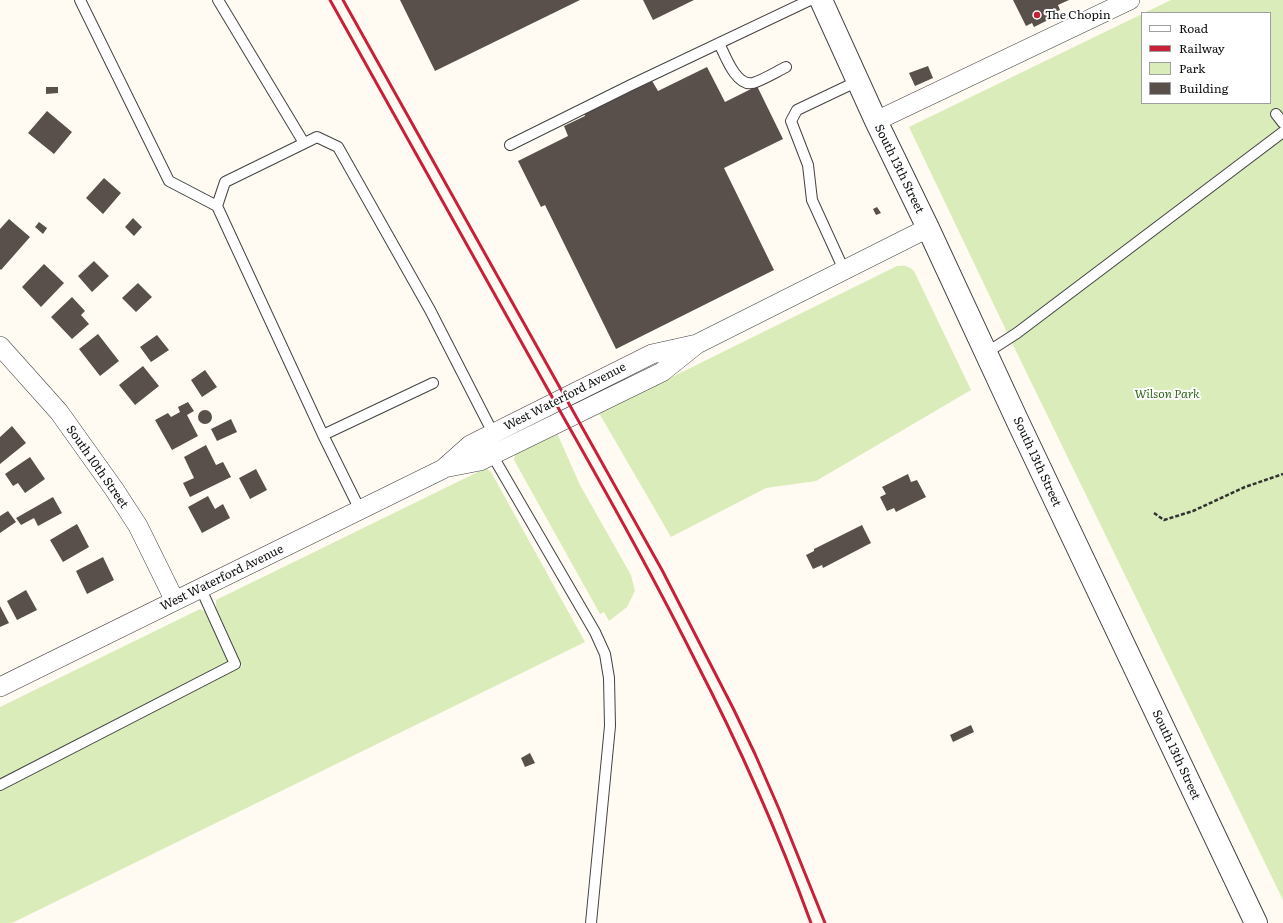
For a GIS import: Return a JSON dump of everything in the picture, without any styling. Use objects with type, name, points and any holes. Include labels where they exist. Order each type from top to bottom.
[{"type":"street","name":"South 13th Street","points":[[821,0],[876,121],[1256,923]]},
{"type":"street","points":[[876,121],[1130,0]]},
{"type":"street","name":"West Waterford Avenue","points":[[443,468],[480,461],[662,372],[696,344],[928,228]]},
{"type":"street","name":"West Waterford Avenue","points":[[0,687],[201,589],[443,468],[470,445],[652,354],[696,344]]},
{"type":"street","name":"South 10th Street","points":[[0,346],[59,412],[114,489],[138,526],[175,601]]},
{"type":"lane","points":[[80,0],[169,181],[217,206],[323,435],[360,510]]},
{"type":"lane","points":[[218,0],[304,143]]},
{"type":"lane","points":[[510,145],[631,85],[810,0]]},
{"type":"lane","points":[[719,43],[736,76],[743,82],[751,83],[786,67]]},
{"type":"lane","points":[[844,270],[812,200],[808,165],[791,121],[797,110],[858,81]]},
{"type":"lane","points":[[1276,114],[1283,123]]},
{"type":"lane","points":[[986,353],[1017,333],[1283,132]]},
{"type":"lane","points":[[217,206],[225,182],[304,143],[317,137],[338,147],[430,310],[488,436],[492,455],[595,632],[605,654],[609,678],[610,726],[592,923]]},
{"type":"lane","points":[[323,435],[433,383]]},
{"type":"lane","points":[[0,785],[234,664],[201,589]]},
{"type":"path","points":[[1154,513],[1164,520],[1193,511],[1245,487],[1283,474]]},
{"type":"green space","name":"Wilson Park","points":[[1171,0],[1283,0],[1283,900],[1015,349],[909,127],[1141,14],[1141,104],[1271,104],[1271,12],[1146,12]]},
{"type":"green space","points":[[897,266],[907,266],[914,271],[971,390],[816,481],[766,488],[671,537],[599,413]]},
{"type":"green space","points":[[557,433],[580,485],[631,575],[635,591],[627,607],[609,621],[604,612],[600,614],[514,460],[515,454]]},
{"type":"green space","points":[[486,468],[491,472],[585,642],[12,923],[0,923],[0,790],[242,666],[216,607],[216,600]]},
{"type":"green space","points":[[200,609],[206,612],[228,662],[0,779],[0,707]]},
{"type":"building","points":[[400,0],[580,0],[435,71]]},
{"type":"building","points":[[643,0],[694,0],[653,20]]},
{"type":"building","name":"The Chopin","points":[[1013,0],[1069,0],[1058,5],[1060,10],[1052,13],[1054,17],[1034,27],[1032,23],[1026,26]]},
{"type":"building","points":[[928,66],[933,78],[915,86],[909,73]]},
{"type":"building","points":[[707,67],[725,102],[757,86],[783,139],[724,168],[774,270],[616,349],[545,205],[541,207],[518,161],[568,136],[564,126],[585,116],[583,112],[651,79],[658,91]]},
{"type":"building","points":[[46,87],[58,87],[58,93],[46,94]]},
{"type":"building","points":[[47,111],[72,132],[54,154],[28,133]]},
{"type":"building","points":[[104,178],[121,193],[103,214],[86,198]]},
{"type":"building","points":[[877,207],[881,213],[876,215],[873,209]]},
{"type":"building","points":[[133,218],[142,227],[134,236],[125,227]]},
{"type":"building","points":[[9,219],[30,237],[1,270],[0,229]]},
{"type":"building","points":[[39,222],[47,228],[43,234],[35,227]]},
{"type":"building","points":[[94,261],[109,276],[92,292],[78,276]]},
{"type":"building","points":[[44,264],[64,283],[41,307],[22,287]]},
{"type":"building","points":[[138,283],[152,297],[136,312],[122,298]]},
{"type":"building","points":[[72,297],[85,311],[81,315],[89,324],[72,339],[51,317]]},
{"type":"building","points":[[98,334],[119,361],[100,376],[79,349]]},
{"type":"building","points":[[157,335],[169,350],[151,362],[140,347]]},
{"type":"building","points":[[143,366],[159,386],[135,405],[119,385]]},
{"type":"building","points":[[205,370],[217,387],[202,397],[191,380]]},
{"type":"building","points":[[188,402],[194,411],[187,415],[198,436],[172,450],[155,420],[168,413],[171,417],[180,412],[178,407]]},
{"type":"building","points":[[205,410],[210,412],[212,417],[210,422],[205,424],[200,422],[198,417],[200,412]]},
{"type":"building","points":[[231,419],[237,432],[217,441],[211,429]]},
{"type":"building","points":[[12,426],[26,443],[0,464],[0,437]]},
{"type":"building","points":[[206,445],[216,465],[223,462],[231,477],[190,497],[183,483],[194,478],[184,457]]},
{"type":"building","points":[[30,457],[45,479],[25,493],[18,483],[13,486],[5,474]]},
{"type":"building","points":[[256,469],[267,490],[250,499],[239,478]]},
{"type":"building","points":[[908,474],[911,482],[917,480],[926,497],[896,512],[894,508],[887,511],[880,497],[886,494],[882,487]]},
{"type":"building","points":[[208,496],[215,509],[223,504],[230,518],[202,533],[188,507]]},
{"type":"building","points":[[53,497],[62,513],[38,526],[34,518],[21,525],[16,518]]},
{"type":"building","points":[[8,511],[16,522],[0,533],[0,516]]},
{"type":"building","points":[[77,524],[89,547],[63,562],[50,540]]},
{"type":"building","points":[[862,525],[871,543],[823,568],[822,565],[813,569],[806,555],[814,551],[814,549]]},
{"type":"building","points":[[103,557],[114,580],[87,594],[76,571]]},
{"type":"building","points":[[26,590],[37,610],[17,620],[7,601]]},
{"type":"building","points":[[0,606],[9,623],[0,627]]},
{"type":"building","points":[[971,725],[974,732],[953,742],[950,735]]},
{"type":"building","points":[[530,753],[535,763],[525,767],[521,758]]},
{"type":"railway","points":[[330,0],[604,489],[678,626],[727,724],[757,790],[811,923]]},
{"type":"railway","points":[[343,0],[662,570],[755,754],[825,923]]},
{"type":"place","name":"The Chopin","points":[[1037,15]]}]
